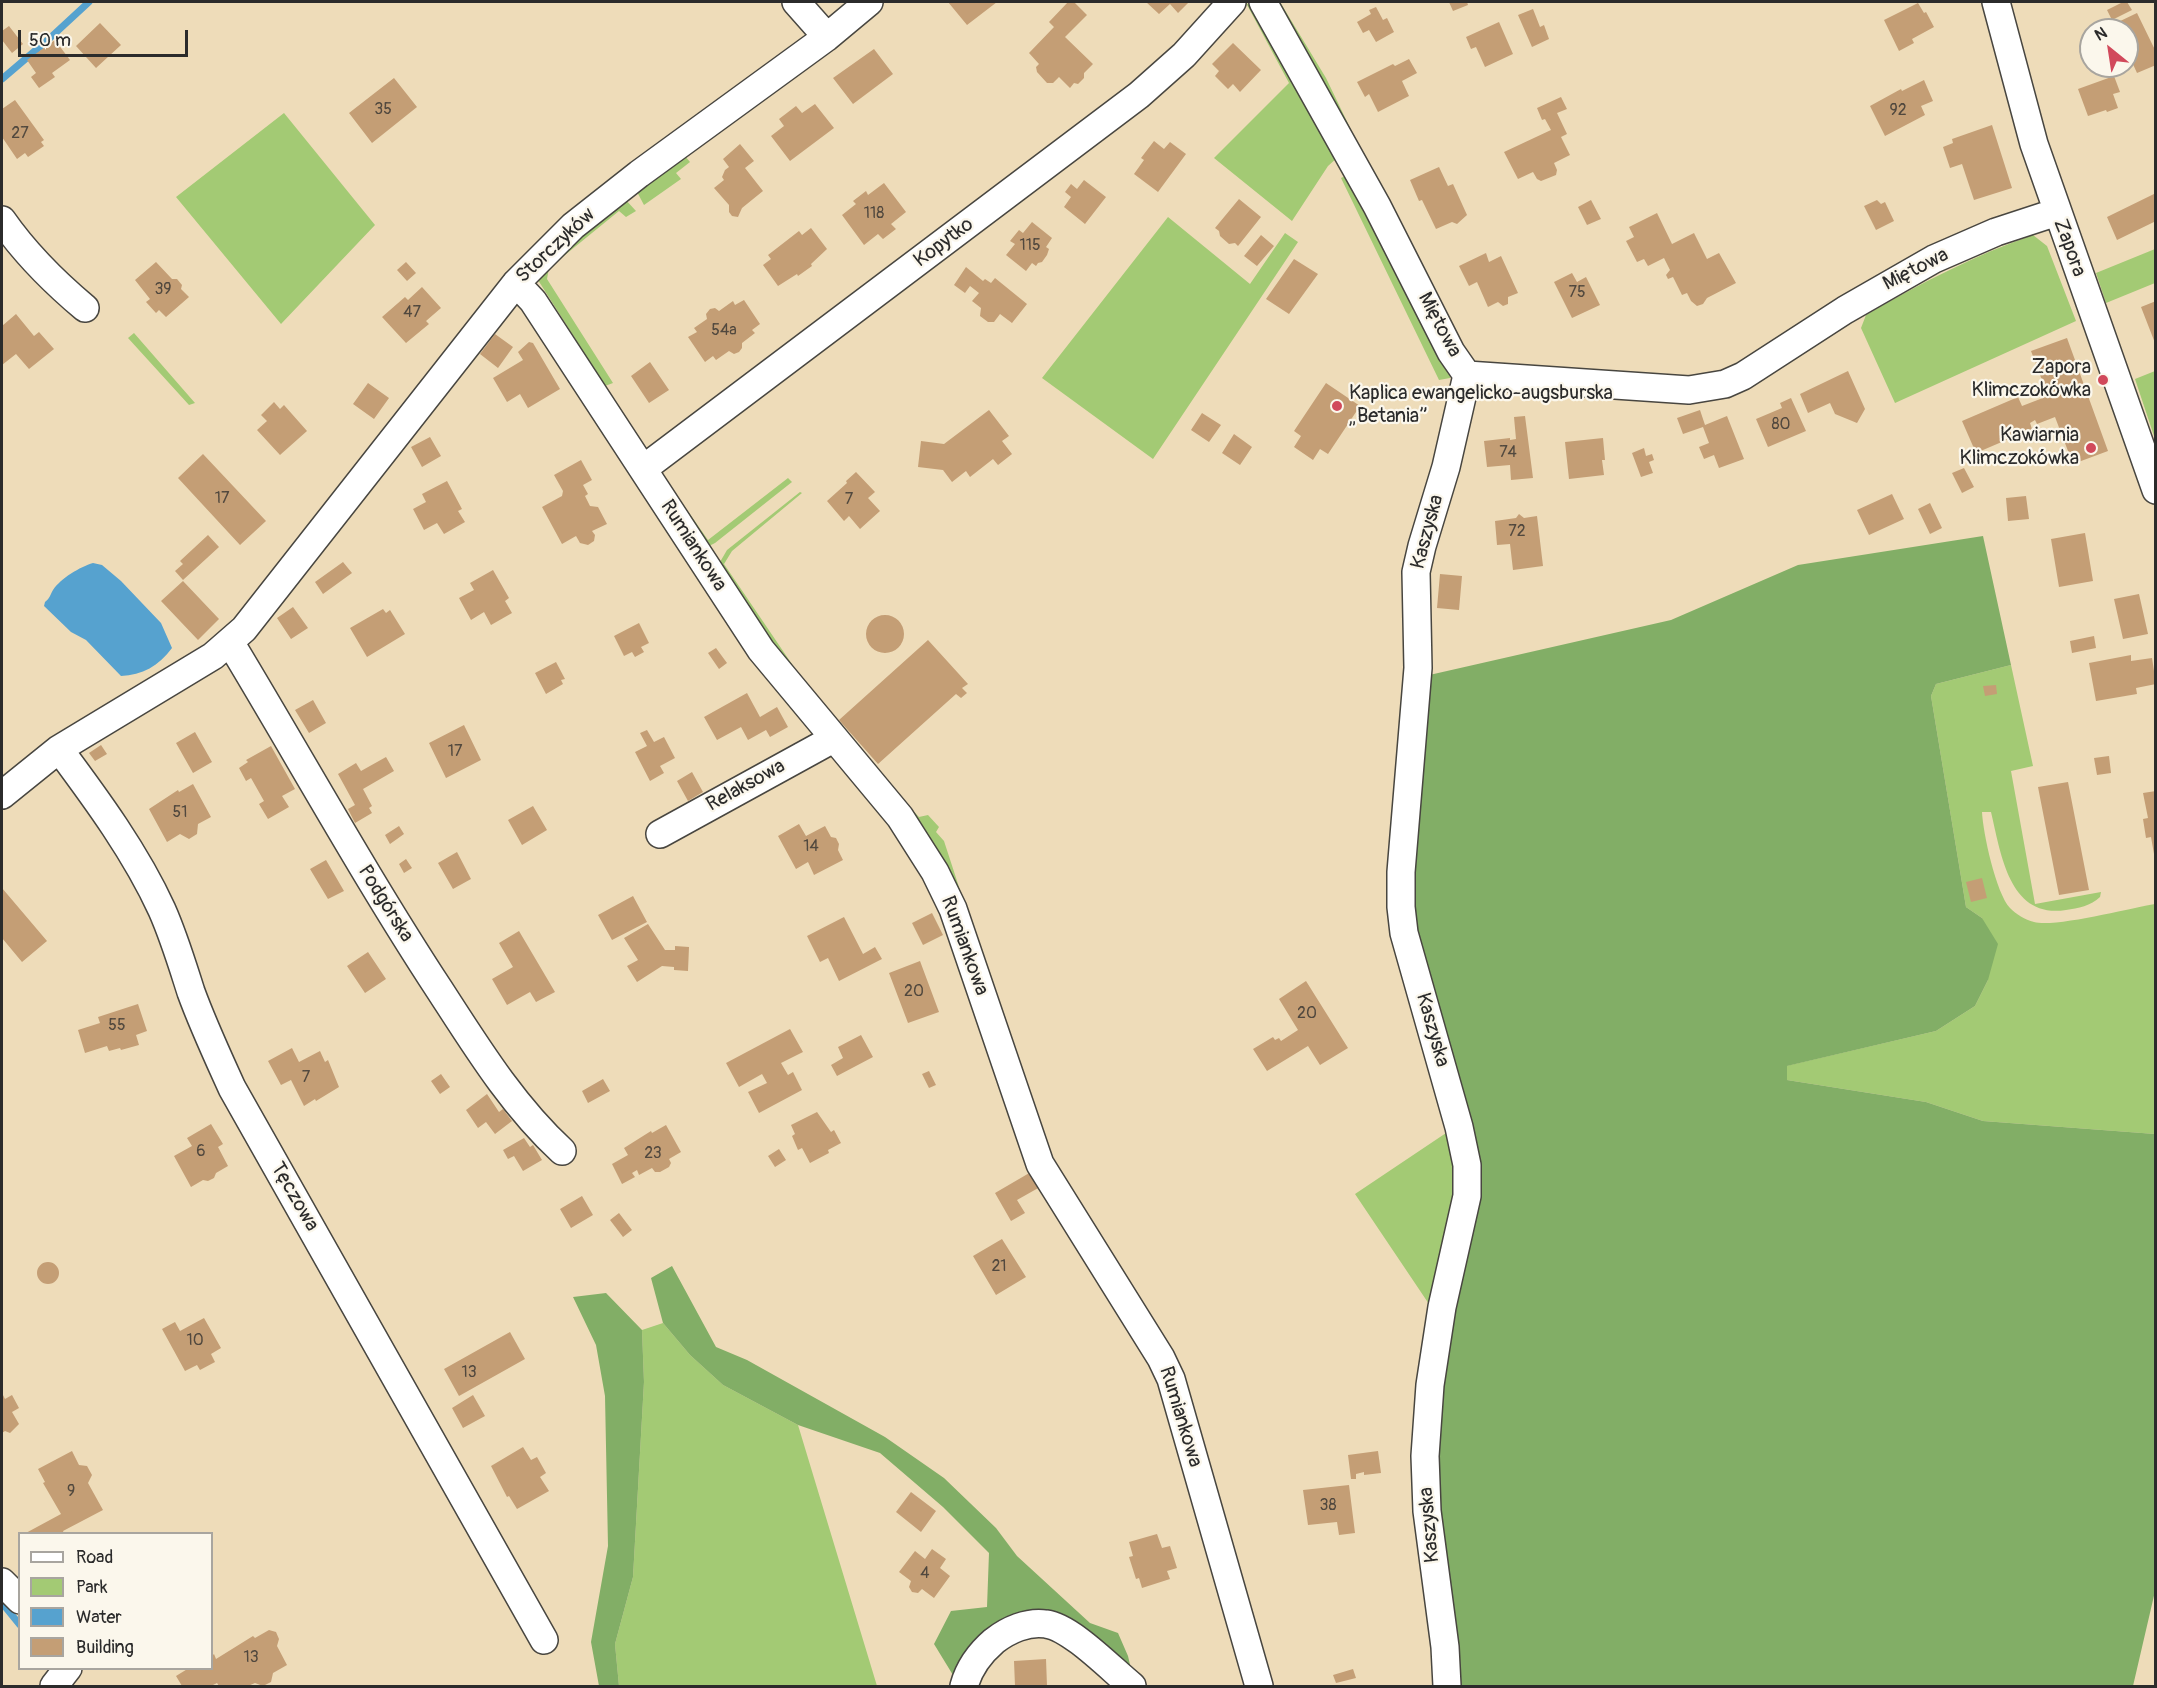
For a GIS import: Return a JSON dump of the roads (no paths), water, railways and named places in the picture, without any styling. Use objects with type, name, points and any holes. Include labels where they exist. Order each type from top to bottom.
[{"type":"street","points":[[795,2],[827,37]]},
{"type":"street","name":"Storczyków","points":[[230,642],[244,629],[516,284],[573,226],[639,174],[827,37],[870,2]]},
{"type":"street","name":"Kopytko","points":[[643,469],[1139,96],[1184,55],[1232,2]]},
{"type":"street","name":"Miętowa","points":[[1263,2],[1377,206],[1451,352],[1467,375],[1689,390],[1725,384],[1759,366],[1845,309],[1934,258],[1996,232],[2056,212]]},
{"type":"street","name":"Zapora","points":[[1996,2],[2034,144],[2056,212],[2156,490]]},
{"type":"street","points":[[2,219],[9,248],[85,308]]},
{"type":"street","name":"Rumiankowa","points":[[516,284],[533,301],[761,650],[900,817],[935,872],[953,909],[1040,1164],[1161,1358],[1171,1380],[1259,1686]]},
{"type":"street","name":"Kaszyska","points":[[1447,1686],[1427,1511],[1425,1456],[1430,1385],[1442,1307],[1467,1196],[1467,1165],[1459,1127],[1404,933],[1401,880],[1418,669],[1416,572],[1446,467],[1467,375]]},
{"type":"street","points":[[2,795],[59,749],[213,656],[230,642]]},
{"type":"street","name":"Podgórska","points":[[230,642],[362,867],[488,1064],[538,1129],[562,1151]]},
{"type":"street","name":"Relaksowa","points":[[660,834],[833,739]]},
{"type":"street","name":"Tęczowa","points":[[59,749],[113,826],[162,909],[192,993],[232,1088],[544,1640]]},
{"type":"street","points":[[2,1581],[18,1598]]},
{"type":"street","points":[[964,1686],[967,1676],[982,1651],[1001,1635],[1025,1625],[1047,1624],[1069,1633],[1132,1686]]},
{"type":"street","points":[[54,1686],[66,1670]]},
{"type":"water","points":[[93,563],[102,565],[121,581],[161,623],[172,648],[162,660],[150,668],[136,674],[121,676],[86,640],[71,632],[44,606],[61,581]]},
{"type":"waterway","points":[[2,79],[89,2]]},
{"type":"waterway","points":[[2,1603],[18,1623]]},
{"type":"place","name":"Zapora Klimczokówka","points":[[2103,380]]},
{"type":"place","name":"Kaplica ewangelicko-augsburska „Betania”","points":[[1337,406]]},
{"type":"place","name":"Kawiarnia Klimczokówka","points":[[2091,448]]}]
